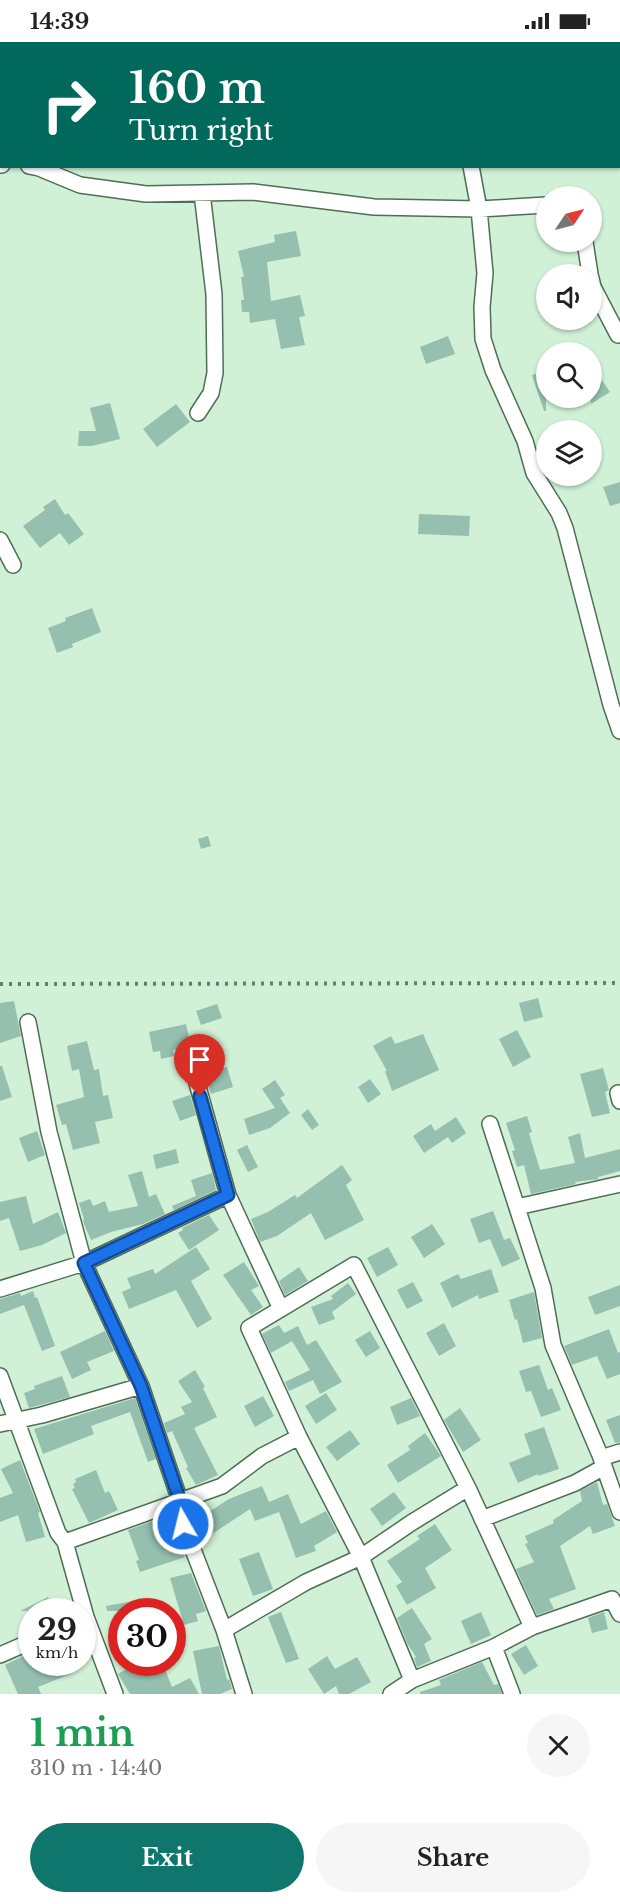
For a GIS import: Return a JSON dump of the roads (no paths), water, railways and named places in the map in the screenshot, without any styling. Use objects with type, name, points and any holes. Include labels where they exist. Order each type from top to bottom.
[{"type":"street","points":[[39,168],[80,185],[146,194],[253,192],[374,207],[479,208],[536,205]]},
{"type":"street","points":[[471,168],[479,208],[485,273],[482,308],[483,339],[525,441],[534,473],[559,513],[565,528],[611,705],[620,731]]},
{"type":"street","points":[[198,413],[211,393],[215,373],[214,294],[202,193]]},
{"type":"street","points":[[602,304],[618,335]]},
{"type":"street","points":[[0,540],[13,565]]},
{"type":"street","points":[[28,1022],[49,1132],[84,1263],[141,1386],[244,1694]]},
{"type":"street","points":[[195,1076],[228,1195],[281,1309]]},
{"type":"street","points":[[490,1124],[543,1288],[553,1345],[603,1463],[620,1512]]},
{"type":"street","points":[[517,1207],[620,1184]]},
{"type":"street","points":[[0,1288],[84,1263],[228,1195]]},
{"type":"street","points":[[412,1680],[361,1557],[299,1437],[249,1329],[354,1265],[468,1488],[532,1627]]},
{"type":"street","points":[[0,1376],[58,1533],[65,1542],[79,1598]]},
{"type":"street","points":[[0,1425],[141,1386]]},
{"type":"street","points":[[65,1542],[222,1486],[262,1456],[299,1437]]},
{"type":"street","points":[[482,1519],[575,1483],[620,1452]]},
{"type":"street","points":[[224,1630],[306,1582],[361,1557],[468,1488]]},
{"type":"street","points":[[391,1694],[412,1680],[494,1647],[532,1627],[616,1595],[620,1614]]},
{"type":"street","points":[[0,1655],[18,1647]]},
{"type":"street","points":[[494,1647],[512,1694]]},
{"type":"street","points":[[96,1649],[115,1694]]},
{"type":"railway","points":[[0,984],[620,983]]}]
